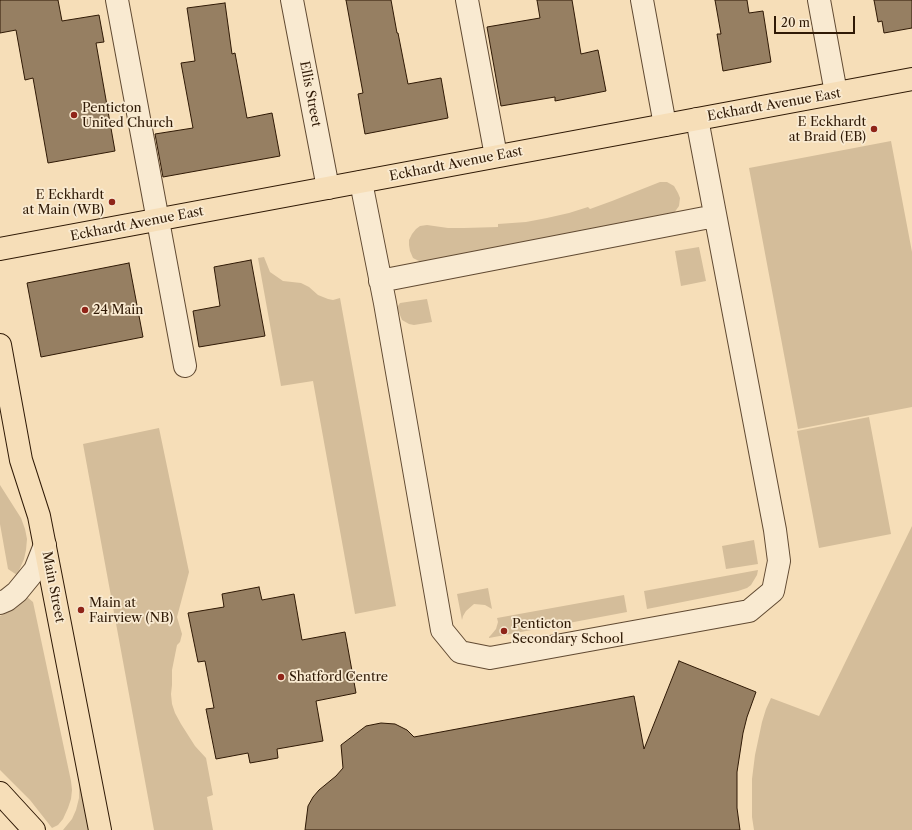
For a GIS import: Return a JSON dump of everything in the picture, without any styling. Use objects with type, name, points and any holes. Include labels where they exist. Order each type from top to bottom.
[{"type":"main road","name":"Eckhardt Avenue East","points":[[0,249],[912,79]]},
{"type":"main road","name":"Main Street","points":[[0,345],[21,460],[39,516],[45,545],[100,830]]},
{"type":"main road","points":[[0,793],[34,830]]},
{"type":"street","points":[[117,0],[185,366]]},
{"type":"street","name":"Ellis Street","points":[[292,0],[328,188]]},
{"type":"street","points":[[467,0],[496,156]]},
{"type":"street","points":[[642,0],[665,125]]},
{"type":"street","points":[[819,0],[836,93]]},
{"type":"street","points":[[361,182],[442,630],[460,652],[490,658],[749,611],[773,591],[779,561],[775,530],[697,119]]},
{"type":"street","points":[[380,281],[715,216]]},
{"type":"street","points":[[0,603],[7,600],[17,592],[35,570],[45,545]]},
{"type":"shaded area","points":[[891,141],[912,252],[912,407],[798,429],[749,168]]},
{"type":"shaded area","points":[[660,182],[667,182],[674,186],[678,193],[680,198],[679,206],[674,213],[419,263],[419,261],[413,258],[410,251],[409,240],[412,234],[420,226],[427,225],[448,228],[498,227],[498,224],[526,222],[569,213],[588,207],[590,209]]},
{"type":"shaded area","points":[[699,247],[706,281],[681,286],[675,251]]},
{"type":"shaded area","points":[[264,257],[270,272],[283,281],[301,283],[309,287],[318,295],[328,299],[333,300],[340,298],[396,606],[355,614],[313,381],[281,386],[258,258]]},
{"type":"shaded area","points":[[427,299],[432,322],[414,325],[402,320],[398,310],[400,303]]},
{"type":"shaded area","points":[[869,417],[891,534],[819,548],[797,431]]},
{"type":"shaded area","points":[[159,428],[189,572],[177,617],[182,634],[180,642],[177,645],[172,670],[172,704],[181,724],[195,746],[206,758],[213,795],[207,797],[213,830],[154,830],[83,444]]},
{"type":"shaded area","points":[[0,485],[21,518],[27,539],[24,559],[17,575],[8,569],[0,524]]},
{"type":"shaded area","points":[[912,526],[912,830],[754,830],[752,817],[752,779],[755,755],[762,722],[771,698],[819,716]]},
{"type":"shaded area","points":[[754,540],[758,564],[726,569],[722,546]]},
{"type":"shaded area","points":[[758,570],[757,575],[751,585],[747,588],[647,609],[644,591]]},
{"type":"shaded area","points":[[488,588],[492,609],[485,605],[474,604],[466,611],[462,620],[457,594]]},
{"type":"shaded area","points":[[624,595],[627,612],[489,638],[496,629],[498,622],[497,618]]},
{"type":"shaded area","points":[[27,597],[33,602],[72,790],[71,799],[63,819],[58,825],[52,828],[30,800],[0,770],[0,616],[16,608]]},
{"type":"shaded area","points":[[79,783],[89,830],[63,830],[72,819],[76,810],[79,798]]},
{"type":"building","name":"Penticton United Church","points":[[0,0],[58,0],[62,21],[99,15],[104,42],[96,43],[115,151],[48,163],[33,78],[25,80],[16,30],[0,33]]},
{"type":"building","points":[[346,0],[391,0],[408,84],[441,78],[448,118],[365,134],[358,94],[363,93]]},
{"type":"building","points":[[537,0],[572,0],[581,54],[598,50],[606,91],[555,101],[555,97],[501,106],[487,27],[540,18]]},
{"type":"building","points":[[715,0],[747,0],[749,13],[763,11],[771,62],[723,71],[717,34],[721,34]]},
{"type":"building","points":[[874,0],[912,0],[912,28],[884,33],[882,21],[878,22]]},
{"type":"building","points":[[225,3],[232,54],[235,53],[247,118],[272,113],[280,156],[163,177],[155,134],[193,128],[181,63],[195,61],[187,8]]},
{"type":"building","points":[[251,260],[265,336],[199,347],[193,311],[220,306],[214,267]]},
{"type":"building","name":"24 Main","points":[[129,263],[143,337],[41,357],[27,283]]},
{"type":"building","name":"Shatford Centre","points":[[259,587],[262,600],[294,594],[302,640],[345,632],[356,693],[316,701],[323,741],[277,749],[278,758],[250,763],[248,753],[216,759],[206,709],[214,708],[205,661],[198,662],[188,613],[224,607],[222,594]]},
{"type":"building","points":[[679,661],[756,692],[743,733],[737,772],[737,808],[740,830],[305,830],[308,806],[313,797],[343,768],[341,745],[366,726],[381,723],[395,724],[407,730],[414,737],[634,696],[644,749]]},
{"type":"place","name":"Penticton United Church","points":[[74,115]]},
{"type":"place","name":"E Eckhardt at Braid (EB)","points":[[874,129]]},
{"type":"place","name":"E Eckhardt at Main (WB)","points":[[112,202]]},
{"type":"place","name":"24 Main","points":[[85,310]]},
{"type":"place","name":"Main at Fairview (NB)","points":[[81,610]]},
{"type":"place","name":"Penticton Secondary School","points":[[504,631]]},
{"type":"place","name":"Shatford Centre","points":[[281,677]]}]
